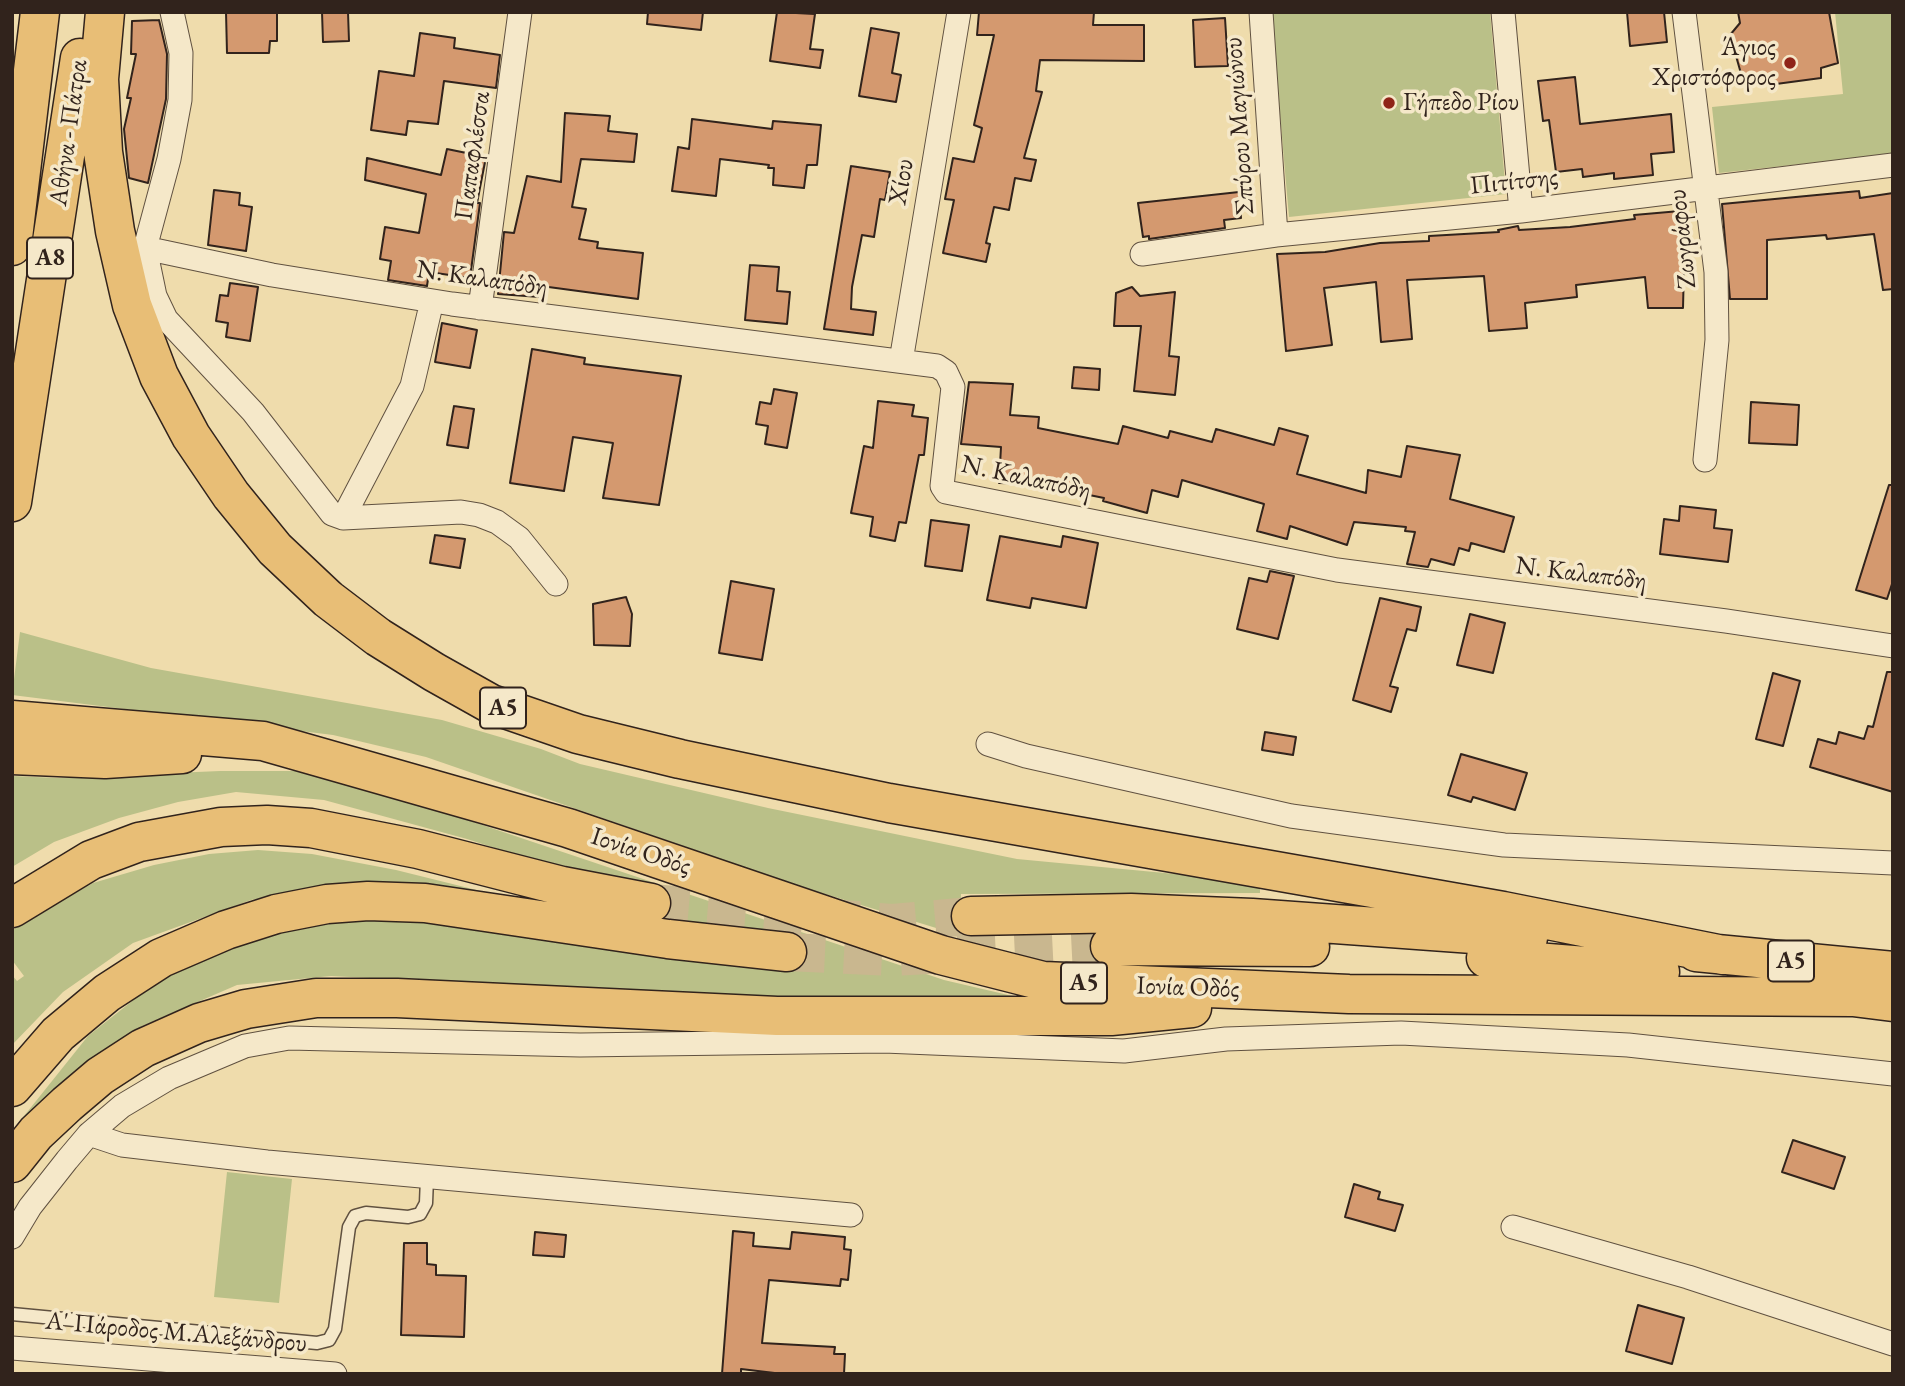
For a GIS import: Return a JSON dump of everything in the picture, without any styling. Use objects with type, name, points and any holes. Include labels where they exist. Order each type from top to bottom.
[{"type":"highway","name":"Αθήνα - Πάτρα","points":[[12,246],[40,12]]},
{"type":"highway","name":"Αθήνα - Πάτρα","points":[[12,502],[76,93],[86,12]]},
{"type":"highway","name":"Α5","points":[[105,12],[99,79],[103,152],[115,231],[132,305],[159,376],[198,446],[231,495],[275,549],[328,600],[378,637],[491,704],[565,730],[680,759],[889,803],[1503,911],[1723,955],[1893,971]]},
{"type":"highway","name":"Ιονία Οδός","points":[[25,739],[105,759],[183,754],[348,763],[568,828],[941,955],[1043,981],[1349,994],[1853,997],[1893,1002]]},
{"type":"highway","points":[[12,908],[91,860],[139,842],[221,827],[267,825],[312,828],[407,846],[562,886],[651,904]]},
{"type":"highway","points":[[12,1087],[58,1034],[107,993],[161,958],[238,926],[275,914],[327,904],[368,901],[425,903],[668,939],[787,952]]},
{"type":"highway","points":[[971,916],[1131,913],[1252,918],[1723,955]]},
{"type":"highway","points":[[1110,946],[1277,945],[1418,953],[1703,976],[1853,997]]},
{"type":"highway","points":[[12,1163],[36,1133],[68,1104],[100,1076],[143,1048],[199,1023],[246,1009],[316,998],[397,998],[777,1016],[970,1018],[1111,1016],[1349,994]]},
{"type":"street","points":[[172,12],[181,53],[180,100],[169,159],[145,248],[155,296],[166,318],[253,412],[326,509],[343,518],[461,512],[479,515],[497,522],[519,538],[556,584]]},
{"type":"street","name":"Παπαφλέσσα","points":[[481,308],[520,12]]},
{"type":"street","name":"Χίου","points":[[901,362],[959,12]]},
{"type":"street","name":"Σπύρου Μαγιώνου","points":[[1261,12],[1276,236]]},
{"type":"street","points":[[1503,12],[1521,211]]},
{"type":"street","name":"Ζωγράφου","points":[[1684,12],[1716,272],[1717,340],[1705,460]]},
{"type":"street","name":"Πιτίτσης","points":[[1142,254],[1276,236],[1521,211],[1893,166]]},
{"type":"street","name":"Ν. Καλαπόδη","points":[[145,248],[272,275],[432,301],[937,366],[952,382],[942,486],[946,492],[1337,570],[1726,621],[1893,646]]},
{"type":"street","points":[[343,518],[412,386],[432,301]]},
{"type":"street","points":[[988,744],[1039,759],[1291,816],[1504,845],[1893,863]]},
{"type":"street","points":[[12,1237],[30,1208],[89,1134],[122,1105],[169,1077],[245,1046],[289,1038],[580,1045],[884,1041],[1124,1051],[1226,1039],[1401,1033],[1628,1045],[1893,1074]]},
{"type":"street","points":[[89,1134],[122,1144],[427,1178],[851,1214]]},
{"type":"street","points":[[1513,1227],[1688,1277],[1893,1344]]},
{"type":"street","name":"Α' Πάροδος Μ.Αλεξάνδρου","points":[[12,1348],[335,1374]]},
{"type":"lane","points":[[12,1314],[317,1343],[329,1340],[335,1329],[349,1227],[355,1216],[366,1213],[408,1217],[420,1213],[427,1197],[427,1178]]},
{"type":"green space","name":"Γήπεδο Ρίου","points":[[1271,12],[1490,12],[1506,194],[1289,217]]},
{"type":"green space","points":[[1835,12],[1893,12],[1893,154],[1719,173],[1712,107],[1843,94]]},
{"type":"green space","points":[[20,632],[151,668],[442,720],[541,749],[580,764],[768,808],[1017,859],[1207,877],[1260,886],[1260,893],[961,894],[959,935],[799,886],[426,757],[333,735],[12,695]]},
{"type":"green space","points":[[220,771],[298,771],[390,794],[944,980],[1068,1009],[757,998],[331,976],[237,985],[142,1026],[77,1074],[12,1137],[12,1131],[88,1036],[160,979],[236,939],[338,915],[655,926],[541,863],[467,839],[324,800],[236,792],[178,802],[119,818],[54,842],[12,867],[12,776],[57,778]]},
{"type":"green space","points":[[258,850],[312,854],[396,870],[541,906],[327,886],[251,900],[133,943],[63,992],[12,1045],[12,975],[17,981],[24,976],[12,960],[12,931],[20,924],[93,883],[154,865],[209,854]]},
{"type":"green space","points":[[227,1172],[292,1179],[279,1303],[214,1297]]},
{"type":"building","points":[[226,12],[277,12],[277,41],[270,41],[269,53],[227,53]]},
{"type":"building","points":[[322,12],[348,12],[349,41],[323,42]]},
{"type":"building","points":[[648,12],[703,12],[701,30],[647,24]]},
{"type":"building","points":[[777,12],[815,14],[810,49],[823,50],[820,68],[770,61]]},
{"type":"building","points":[[979,12],[1094,12],[1093,25],[1144,25],[1144,61],[1040,60],[1036,91],[1042,92],[1024,158],[1036,160],[1031,181],[1015,178],[1009,210],[994,207],[986,243],[990,244],[986,262],[943,253],[954,200],[945,199],[953,158],[974,162],[982,128],[974,125],[994,35],[977,35]]},
{"type":"building","points":[[1627,12],[1664,12],[1667,42],[1630,46]]},
{"type":"building","points":[[1738,12],[1829,12],[1838,63],[1821,68],[1821,78],[1761,86],[1759,77],[1742,77],[1730,35],[1740,23]]},
{"type":"building","points":[[1225,18],[1228,66],[1195,67],[1193,20]]},
{"type":"building","points":[[159,20],[167,54],[166,99],[148,183],[129,178],[124,129],[136,54],[131,54],[132,21]]},
{"type":"building","points":[[871,28],[899,33],[892,73],[901,75],[896,102],[859,96]]},
{"type":"building","points":[[420,33],[455,38],[454,48],[500,55],[496,88],[444,81],[438,124],[408,121],[406,135],[371,130],[379,71],[414,76]]},
{"type":"building","points":[[1575,77],[1580,124],[1671,114],[1674,152],[1651,154],[1653,175],[1614,179],[1614,173],[1583,177],[1582,169],[1556,172],[1549,120],[1543,121],[1538,81]]},
{"type":"building","points":[[565,113],[610,116],[608,131],[637,134],[634,162],[581,159],[572,207],[586,209],[579,239],[598,242],[597,248],[643,253],[638,299],[541,286],[540,297],[498,294],[504,232],[514,233],[527,176],[561,182]]},
{"type":"building","points":[[692,119],[772,129],[773,121],[821,125],[817,165],[807,165],[804,188],[773,185],[774,168],[768,168],[769,165],[720,159],[716,196],[672,191],[678,147],[689,149]]},
{"type":"building","points":[[447,149],[486,157],[477,203],[480,203],[470,278],[429,272],[427,286],[388,280],[391,261],[380,259],[385,227],[419,233],[426,194],[365,180],[367,158],[441,175]]},
{"type":"building","points":[[851,166],[890,172],[885,200],[880,199],[874,237],[862,235],[852,287],[851,309],[876,312],[873,335],[824,329]]},
{"type":"building","points":[[214,190],[240,193],[239,205],[252,207],[246,251],[208,245]]},
{"type":"building","points":[[1859,191],[1860,198],[1893,193],[1893,289],[1883,290],[1874,234],[1827,239],[1826,235],[1767,240],[1767,299],[1730,299],[1722,204]]},
{"type":"building","points":[[1239,192],[1241,218],[1224,220],[1225,228],[1149,239],[1149,236],[1143,237],[1138,203]]},
{"type":"building","points":[[1680,211],[1684,267],[1683,308],[1648,308],[1645,277],[1576,285],[1577,297],[1525,303],[1527,328],[1489,331],[1484,276],[1407,280],[1412,339],[1381,342],[1376,282],[1324,288],[1332,345],[1286,351],[1277,254],[1325,252],[1380,243],[1429,241],[1429,236],[1499,232],[1498,230],[1518,226],[1519,230],[1570,227],[1635,219],[1634,215]]},
{"type":"building","points":[[750,265],[779,267],[777,291],[790,292],[787,324],[745,320]]},
{"type":"building","points":[[230,283],[258,287],[250,341],[226,337],[228,323],[216,321],[220,295],[228,296]]},
{"type":"building","points":[[1132,287],[1140,296],[1175,292],[1169,356],[1179,357],[1175,395],[1134,391],[1141,326],[1114,326],[1116,293]]},
{"type":"building","points":[[442,323],[477,330],[470,368],[435,362]]},
{"type":"building","points":[[532,349],[585,358],[584,364],[681,376],[659,505],[603,498],[613,443],[573,437],[564,491],[510,483]]},
{"type":"building","points":[[1074,367],[1100,369],[1099,390],[1072,388]]},
{"type":"building","points":[[969,382],[1013,384],[1010,415],[1039,417],[1038,428],[1118,444],[1123,426],[1168,438],[1170,431],[1212,442],[1216,429],[1274,445],[1279,428],[1308,436],[1297,474],[1366,493],[1368,470],[1401,477],[1407,446],[1460,455],[1450,499],[1514,517],[1504,552],[1471,543],[1469,551],[1459,548],[1454,565],[1431,559],[1428,567],[1407,564],[1415,532],[1405,531],[1406,527],[1354,522],[1347,545],[1290,526],[1287,539],[1257,531],[1264,504],[1182,480],[1178,497],[1152,490],[1147,513],[1103,501],[1104,498],[1035,484],[999,483],[1001,447],[961,444]]},
{"type":"building","points":[[774,389],[797,393],[787,448],[765,444],[768,426],[756,424],[760,402],[771,404]]},
{"type":"building","points":[[878,401],[914,405],[912,416],[928,418],[924,455],[919,455],[906,523],[899,522],[895,541],[870,536],[873,517],[851,513],[864,446],[873,448]]},
{"type":"building","points":[[1751,402],[1799,405],[1797,445],[1749,443]]},
{"type":"building","points":[[454,406],[474,409],[468,448],[447,445]]},
{"type":"building","points":[[1889,485],[1893,485],[1893,581],[1887,599],[1856,590]]},
{"type":"building","points":[[1680,506],[1716,510],[1714,528],[1732,530],[1728,562],[1660,554],[1664,519],[1679,521]]},
{"type":"building","points":[[931,520],[969,525],[962,571],[925,566]]},
{"type":"building","points":[[435,535],[465,539],[460,568],[430,563]]},
{"type":"building","points":[[1000,536],[1061,547],[1063,536],[1098,543],[1086,608],[1032,598],[1030,608],[987,600]]},
{"type":"building","points":[[1270,571],[1294,576],[1278,639],[1237,629],[1249,578],[1267,582]]},
{"type":"building","points":[[731,581],[774,589],[762,660],[719,653]]},
{"type":"building","points":[[626,597],[632,614],[630,646],[594,645],[593,604]]},
{"type":"building","points":[[1380,598],[1421,607],[1416,631],[1407,629],[1390,686],[1398,688],[1391,712],[1353,700]]},
{"type":"building","points":[[1470,614],[1505,623],[1493,673],[1457,665]]},
{"type":"building","points":[[1887,672],[1893,672],[1893,792],[1810,767],[1818,739],[1836,744],[1839,732],[1864,739],[1868,726],[1873,727]]},
{"type":"building","points":[[1773,673],[1800,681],[1783,746],[1756,739]]},
{"type":"building","points":[[1265,732],[1296,737],[1293,755],[1262,750]]},
{"type":"building","points":[[1461,754],[1527,773],[1515,810],[1473,797],[1471,802],[1448,795]]},
{"type":"building","points":[[1793,1140],[1845,1157],[1834,1189],[1782,1172]]},
{"type":"building","points":[[1354,1184],[1380,1192],[1378,1199],[1403,1205],[1395,1231],[1345,1217]]},
{"type":"building","points":[[733,1231],[754,1233],[753,1246],[790,1249],[792,1232],[845,1237],[844,1249],[851,1250],[848,1280],[841,1279],[840,1286],[769,1280],[762,1343],[835,1347],[834,1354],[845,1354],[844,1374],[783,1374],[741,1369],[741,1374],[722,1374]]},
{"type":"building","points":[[535,1232],[566,1235],[564,1257],[533,1255]]},
{"type":"building","points":[[404,1243],[427,1243],[427,1264],[436,1265],[436,1275],[466,1276],[464,1337],[401,1335]]},
{"type":"building","points":[[1638,1305],[1684,1318],[1672,1364],[1626,1351]]},
{"type":"tunnel","points":[[651,903],[892,923],[971,916]]},
{"type":"tunnel","points":[[787,952],[890,957],[1110,946]]},
{"type":"place","name":"Άγιος Χριστόφορος","points":[[1790,63]]},
{"type":"place","name":"Γήπεδο Ρίου","points":[[1389,103]]}]
